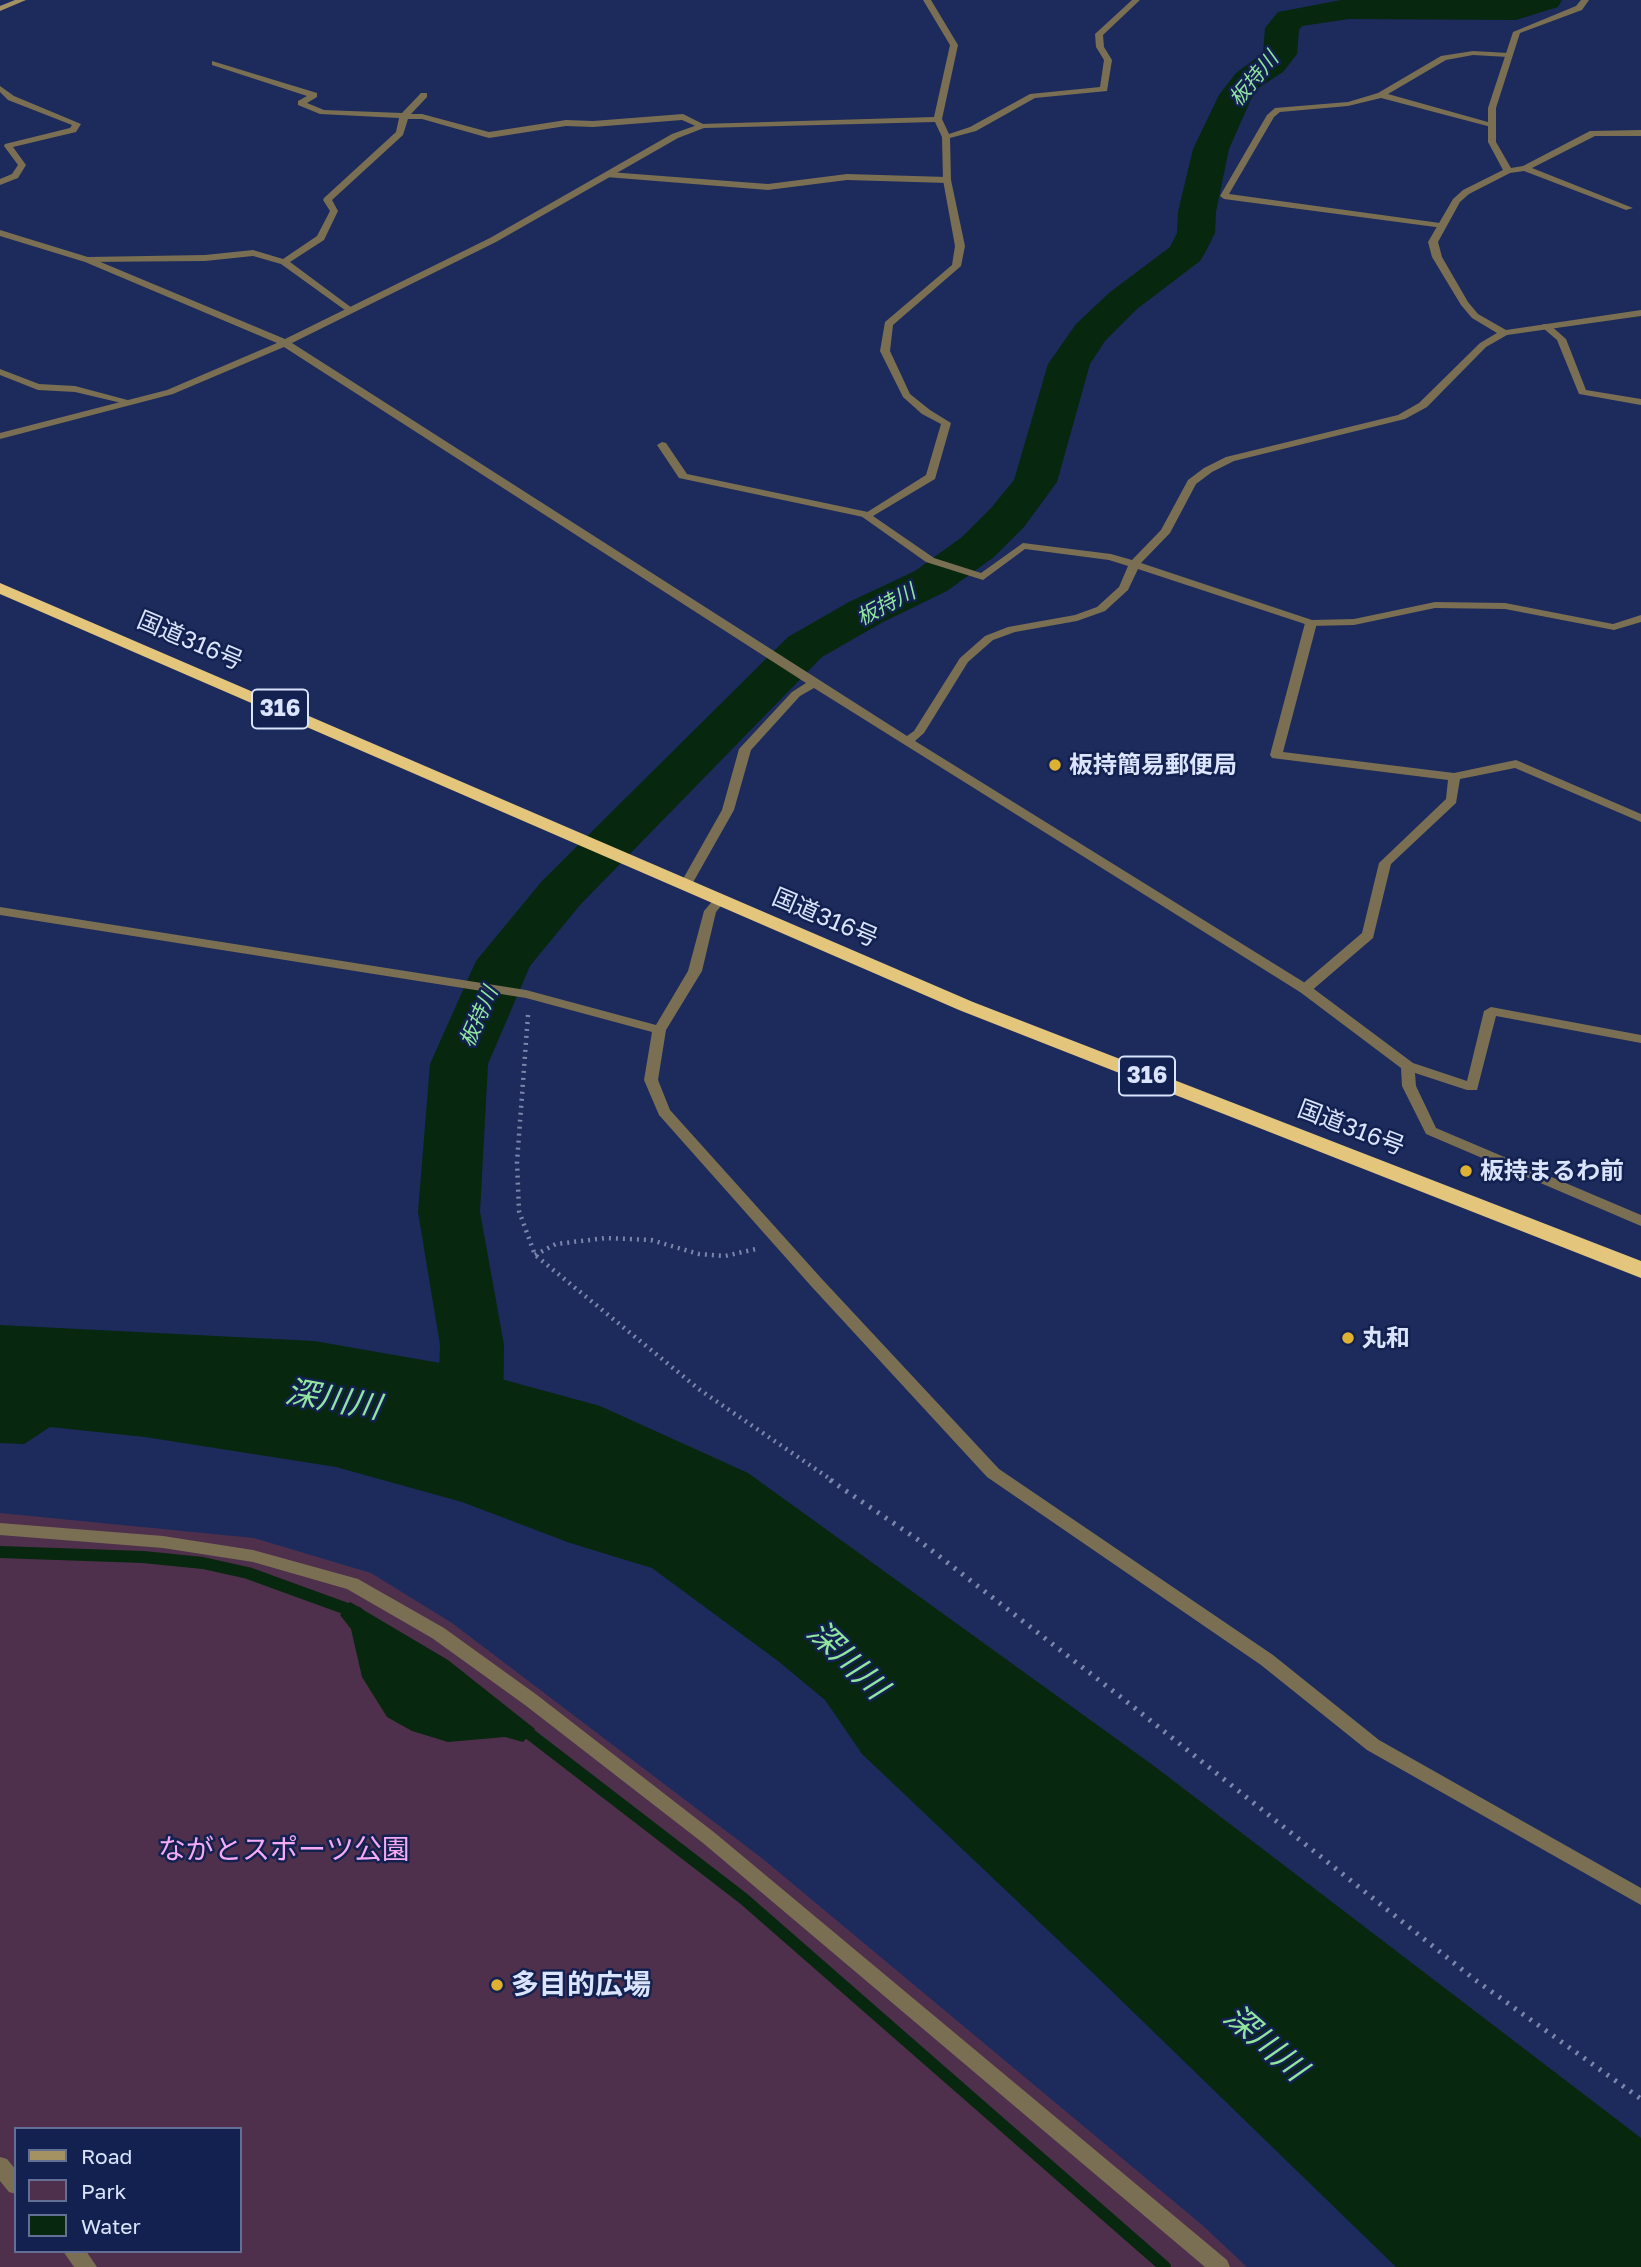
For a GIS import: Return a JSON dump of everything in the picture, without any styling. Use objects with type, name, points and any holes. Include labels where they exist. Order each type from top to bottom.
[{"type":"highway","name":"国道316号","points":[[0,588],[966,1006],[1641,1270]]},
{"type":"street","points":[[0,9],[22,0]]},
{"type":"street","points":[[868,515],[931,477],[946,423],[926,412],[906,395],[885,351],[888,324],[956,266],[960,246],[947,180],[946,136],[938,119],[954,45],[927,0]]},
{"type":"street","points":[[946,136],[973,129],[1033,96],[1104,89],[1108,60],[1100,47],[1099,34],[1136,0]]},
{"type":"street","points":[[1508,171],[1492,142],[1492,108],[1517,32],[1579,8],[1585,0]]},
{"type":"street","points":[[1440,226],[1224,196],[1271,115],[1279,110],[1348,104],[1381,95],[1444,58],[1473,53],[1508,55]]},
{"type":"street","points":[[215,63],[314,95],[301,103],[323,111],[422,117],[488,135],[566,122],[593,124],[683,117],[703,126]]},
{"type":"street","points":[[0,88],[11,97],[76,124],[73,130],[8,146],[22,164],[15,176],[0,182]]},
{"type":"street","points":[[284,262],[321,238],[334,211],[327,200],[400,133],[404,116],[424,95]]},
{"type":"street","points":[[1381,95],[1492,126]]},
{"type":"street","points":[[0,436],[170,392],[285,343],[493,240],[675,136],[703,126],[938,119]]},
{"type":"street","points":[[1504,333],[1475,316],[1464,303],[1437,257],[1433,242],[1440,226],[1466,192],[1508,171],[1525,168],[1593,132],[1641,133]]},
{"type":"street","points":[[1525,168],[1629,208]]},
{"type":"street","points":[[609,175],[768,187],[847,177],[947,180]]},
{"type":"street","points":[[0,233],[88,260],[285,343],[814,683],[1305,989],[1409,1066],[1472,1087],[1491,1010],[1641,1039]]},
{"type":"street","points":[[88,260],[205,258],[253,253],[284,262],[349,310]]},
{"type":"street","points":[[908,740],[918,733],[964,660],[989,638],[1012,629],[1077,618],[1101,609],[1124,588],[1135,563],[1166,531],[1192,482],[1208,470],[1230,459],[1401,417],[1423,405],[1483,345],[1504,333],[1641,313]]},
{"type":"street","points":[[1546,326],[1560,339],[1582,392],[1641,402]]},
{"type":"street","points":[[0,372],[38,387],[75,389],[130,402]]},
{"type":"street","points":[[662,445],[683,476],[868,515],[930,560],[983,577],[1023,546],[1135,563],[1311,623],[1354,622],[1435,606],[1505,606],[1614,628],[1641,618]]},
{"type":"street","points":[[1311,623],[1276,755],[1454,777],[1516,764],[1641,818]]},
{"type":"street","points":[[1628,623],[1641,628]]},
{"type":"street","points":[[685,886],[728,810],[746,749],[796,694],[814,683]]},
{"type":"street","points":[[1305,989],[1368,935],[1385,863],[1452,800],[1454,777]]},
{"type":"street","points":[[719,901],[710,911],[695,971],[659,1030],[652,1080],[664,1112],[785,1248],[993,1473],[1267,1660],[1373,1745],[1641,1897]]},
{"type":"street","points":[[0,911],[533,996],[659,1030]]},
{"type":"street","points":[[1409,1066],[1409,1086],[1431,1131],[1641,1221]]},
{"type":"street","points":[[0,1529],[163,1542],[253,1556],[352,1584],[438,1633],[709,1838],[1217,2266]]},
{"type":"street","points":[[0,2166],[14,2183]]},
{"type":"street","points":[[76,2253],[87,2267]]},
{"type":"path","points":[[533,996],[528,1012],[517,1163],[519,1211],[535,1255],[700,1390],[917,1539],[1131,1705],[1474,1979],[1641,2099]]},
{"type":"path","points":[[535,1255],[556,1244],[606,1238],[652,1240],[699,1254],[725,1256],[758,1249],[785,1248]]},
{"type":"green space","name":"ながとスポーツ公園","points":[[0,1513],[254,1538],[371,1573],[452,1623],[763,1859],[1201,2224],[1247,2267],[0,2267]]},
{"type":"water","name":"深川川","points":[[0,1325],[314,1341],[446,1364],[600,1406],[748,1473],[1154,1766],[1641,2138],[1641,2267],[1396,2267],[862,1754],[825,1700],[778,1661],[652,1568],[570,1543],[462,1502],[336,1467],[145,1437],[50,1427],[24,1444],[0,1443]]},
{"type":"water","points":[[350,1602],[448,1660],[535,1729],[523,1742],[505,1737],[448,1742],[412,1731],[387,1717],[362,1677],[351,1629],[340,1615]]},
{"type":"waterway","name":"板持川","points":[[470,1426],[472,1345],[449,1212],[459,1064],[504,961],[561,893],[805,647],[866,612],[931,581],[978,547],[1008,517],[1035,482],[1069,364],[1090,333],[1123,301],[1186,253],[1196,233],[1197,212],[1211,149],[1236,95],[1248,80],[1271,65],[1280,54],[1282,28],[1290,19],[1349,9],[1469,12],[1516,10],[1546,0]]},
{"type":"waterway","points":[[0,1552],[143,1557],[203,1563],[248,1573],[358,1613]]},
{"type":"waterway","points":[[522,1728],[744,1899],[1165,2267]]},
{"type":"place","name":"板持簡易郵便局","points":[[1055,765]]},
{"type":"place","name":"板持まるわ前","points":[[1466,1171]]},
{"type":"place","name":"丸和","points":[[1348,1338]]},
{"type":"place","name":"多目的広場","points":[[497,1985]]}]
